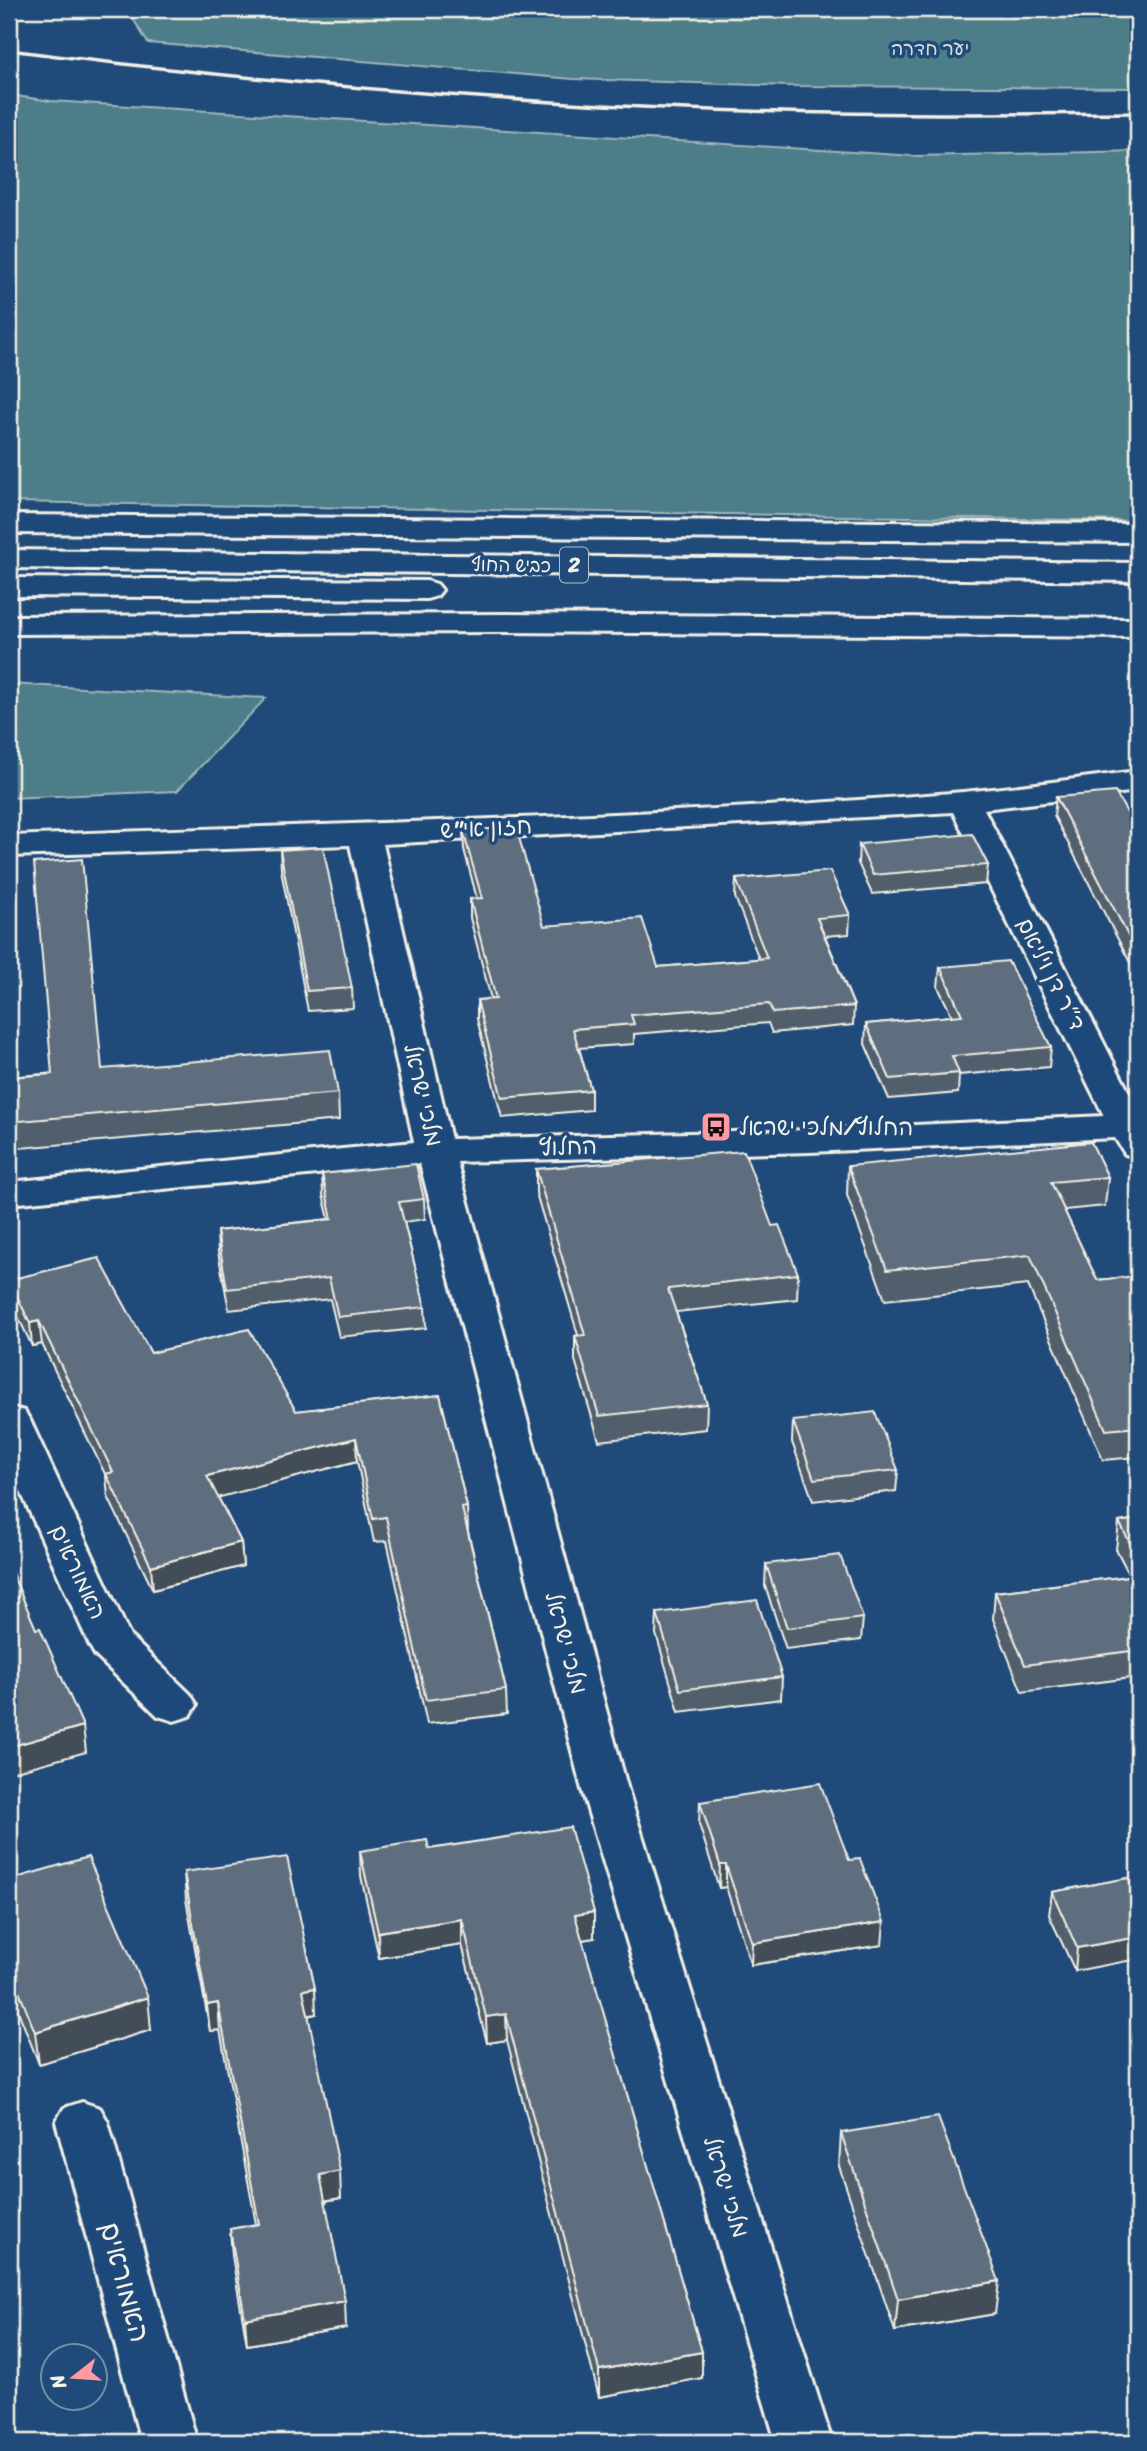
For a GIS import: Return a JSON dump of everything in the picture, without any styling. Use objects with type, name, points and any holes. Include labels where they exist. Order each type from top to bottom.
[{"type":"main road","points":[[9,524],[1138,533]]},
{"type":"main road","name":"כביש החוף","points":[[9,559],[1138,572]]},
{"type":"main road","name":"כביש החוף","points":[[9,586],[1138,595]]},
{"type":"main road","points":[[9,625],[504,623],[1138,628]]},
{"type":"main road","name":"חזון אי\"ש","points":[[9,846],[364,835],[964,802],[1138,781]]},
{"type":"main road","name":"ד״ר דן ויליאם","points":[[964,802],[1133,1136]]},
{"type":"main road","name":"מלכי ישראל","points":[[364,835],[435,1151],[605,1790],[804,2442]]},
{"type":"main road","name":"החלוץ","points":[[9,1193],[435,1151],[1133,1136]]},
{"type":"main road","name":"האמוראים","points":[[9,1420],[111,1644],[174,1705]]},
{"type":"main road","name":"האמוראים","points":[[82,2122],[169,2442]]},
{"type":"green space","name":"יער חדרה","points":[[127,9],[1138,9],[1138,88],[789,86],[573,79],[148,43]]},
{"type":"green space","points":[[9,95],[51,101],[915,156],[1138,151],[1138,521],[9,502]]},
{"type":"green space","points":[[9,684],[266,698],[177,791],[9,798]]},
{"type":"building","points":[[1115,792],[1138,831],[1138,955],[1056,797]]},
{"type":"building","points":[[516,827],[544,926],[642,918],[658,967],[767,958],[736,879],[830,871],[850,915],[817,918],[854,1006],[773,1013],[769,1004],[631,1015],[634,1024],[573,1029],[591,1090],[502,1098],[477,1000],[496,999],[470,899],[482,898],[463,831]]},
{"type":"building","points":[[972,834],[988,865],[873,875],[859,844]]},
{"type":"building","points":[[323,847],[352,988],[307,991],[280,850]]},
{"type":"building","points":[[82,859],[102,1069],[330,1050],[338,1093],[9,1122],[9,1077],[52,1074],[34,863]]},
{"type":"building","points":[[1008,961],[1051,1047],[952,1056],[959,1073],[890,1079],[866,1024],[962,1015],[940,967]]},
{"type":"building","points":[[1091,1142],[1108,1177],[1051,1182],[1097,1280],[1138,1276],[1138,1427],[1106,1430],[1030,1255],[887,1270],[848,1166]]},
{"type":"building","points":[[744,1151],[772,1226],[779,1225],[798,1274],[668,1289],[707,1404],[599,1416],[575,1336],[585,1335],[536,1169]]},
{"type":"building","points":[[416,1164],[424,1199],[399,1202],[425,1307],[338,1317],[329,1278],[227,1289],[217,1231],[332,1219],[322,1174]]},
{"type":"building","points":[[99,1258],[151,1353],[249,1329],[296,1411],[440,1395],[467,1507],[462,1508],[506,1690],[426,1700],[386,1517],[373,1519],[356,1438],[207,1476],[241,1542],[151,1566],[106,1474],[113,1472],[39,1321],[30,1323],[9,1280]]},
{"type":"building","points":[[875,1412],[898,1470],[814,1479],[793,1421]]},
{"type":"building","points":[[1138,1519],[1138,1558],[1119,1522]]},
{"type":"building","points":[[840,1555],[863,1618],[787,1628],[766,1564]]},
{"type":"building","points":[[9,1566],[36,1629],[40,1628],[83,1726],[9,1747]]},
{"type":"building","points":[[1138,1575],[1138,1650],[1025,1665],[995,1592]]},
{"type":"building","points":[[757,1600],[782,1677],[680,1690],[657,1613]]},
{"type":"building","points":[[820,1783],[849,1860],[860,1859],[884,1922],[752,1943],[726,1865],[720,1865],[700,1802]]},
{"type":"building","points":[[570,1827],[594,1912],[575,1915],[702,2352],[599,2370],[506,2014],[486,2017],[462,1919],[378,1932],[360,1851],[427,1840],[429,1849]]},
{"type":"building","points":[[88,1857],[148,1997],[35,2032],[9,1966],[9,1880]]},
{"type":"building","points":[[287,1857],[315,1988],[303,1990],[340,2171],[320,2175],[345,2301],[245,2319],[230,2229],[259,2224],[218,2003],[207,2005],[184,1872]]},
{"type":"building","points":[[1128,1878],[1138,1899],[1138,1937],[1077,1948],[1052,1892]]},
{"type":"building","points":[[938,2117],[999,2281],[898,2299],[841,2133]]},
{"type":"railway","points":[[9,50],[289,81],[569,103],[853,113],[1138,113]]},
{"type":"place","name":"החלוץ/מלכי ישראל","points":[[716,1127]]}]
